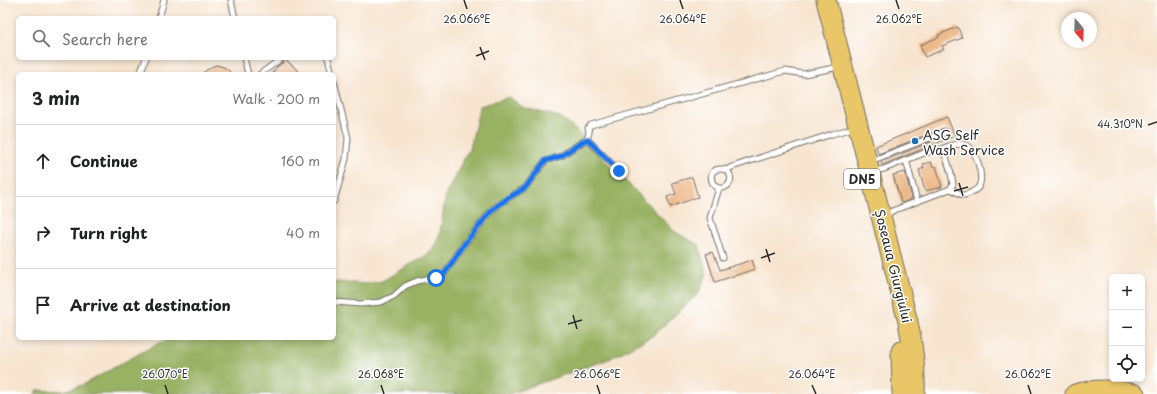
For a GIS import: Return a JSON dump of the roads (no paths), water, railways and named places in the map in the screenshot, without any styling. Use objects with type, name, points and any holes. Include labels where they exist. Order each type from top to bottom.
[{"type":"highway","name":"Șoseaua Giurgiului","points":[[816,0],[850,130],[898,328],[902,359],[902,394]]},
{"type":"highway","name":"Șoseaua Giurgiului","points":[[826,0],[903,300],[912,341],[916,394]]},
{"type":"highway","points":[[1075,394],[1092,390],[1124,391],[1135,394]]},
{"type":"lane","points":[[160,16],[164,0]]},
{"type":"lane","points":[[232,0],[236,16]]},
{"type":"lane","points":[[141,72],[145,60]]},
{"type":"lane","points":[[244,60],[248,72]]},
{"type":"lane","points":[[263,72],[279,60]]},
{"type":"lane","points":[[328,60],[332,72]]},
{"type":"lane","points":[[336,302],[362,304],[381,302],[394,296],[405,286],[417,281],[436,278],[445,273],[465,243],[493,209],[525,188],[545,161],[561,156],[587,139],[589,132],[588,128],[591,126],[604,121],[785,71],[804,74],[834,68]]},
{"type":"lane","points":[[336,89],[348,138],[346,159],[336,194]]},
{"type":"lane","points":[[726,170],[739,164],[832,134],[850,130]]},
{"type":"lane","points":[[868,164],[945,132]]},
{"type":"lane","points":[[587,139],[619,171]]},
{"type":"lane","points":[[868,164],[879,170],[924,153],[959,144],[966,145],[971,148],[977,159],[981,181],[975,190],[963,195],[950,190],[892,211],[886,214],[882,220]]},
{"type":"lane","points":[[939,150],[944,154],[951,173],[953,184],[950,190]]},
{"type":"lane","points":[[906,160],[917,201]]},
{"type":"lane","points":[[721,168],[726,170],[730,174],[730,180],[726,187],[718,188],[713,184],[711,175],[717,169],[721,168]]},
{"type":"lane","points":[[718,188],[710,218],[723,258]]},
{"type":"place","name":"ASG Self Wash Service","points":[[915,141]]}]
